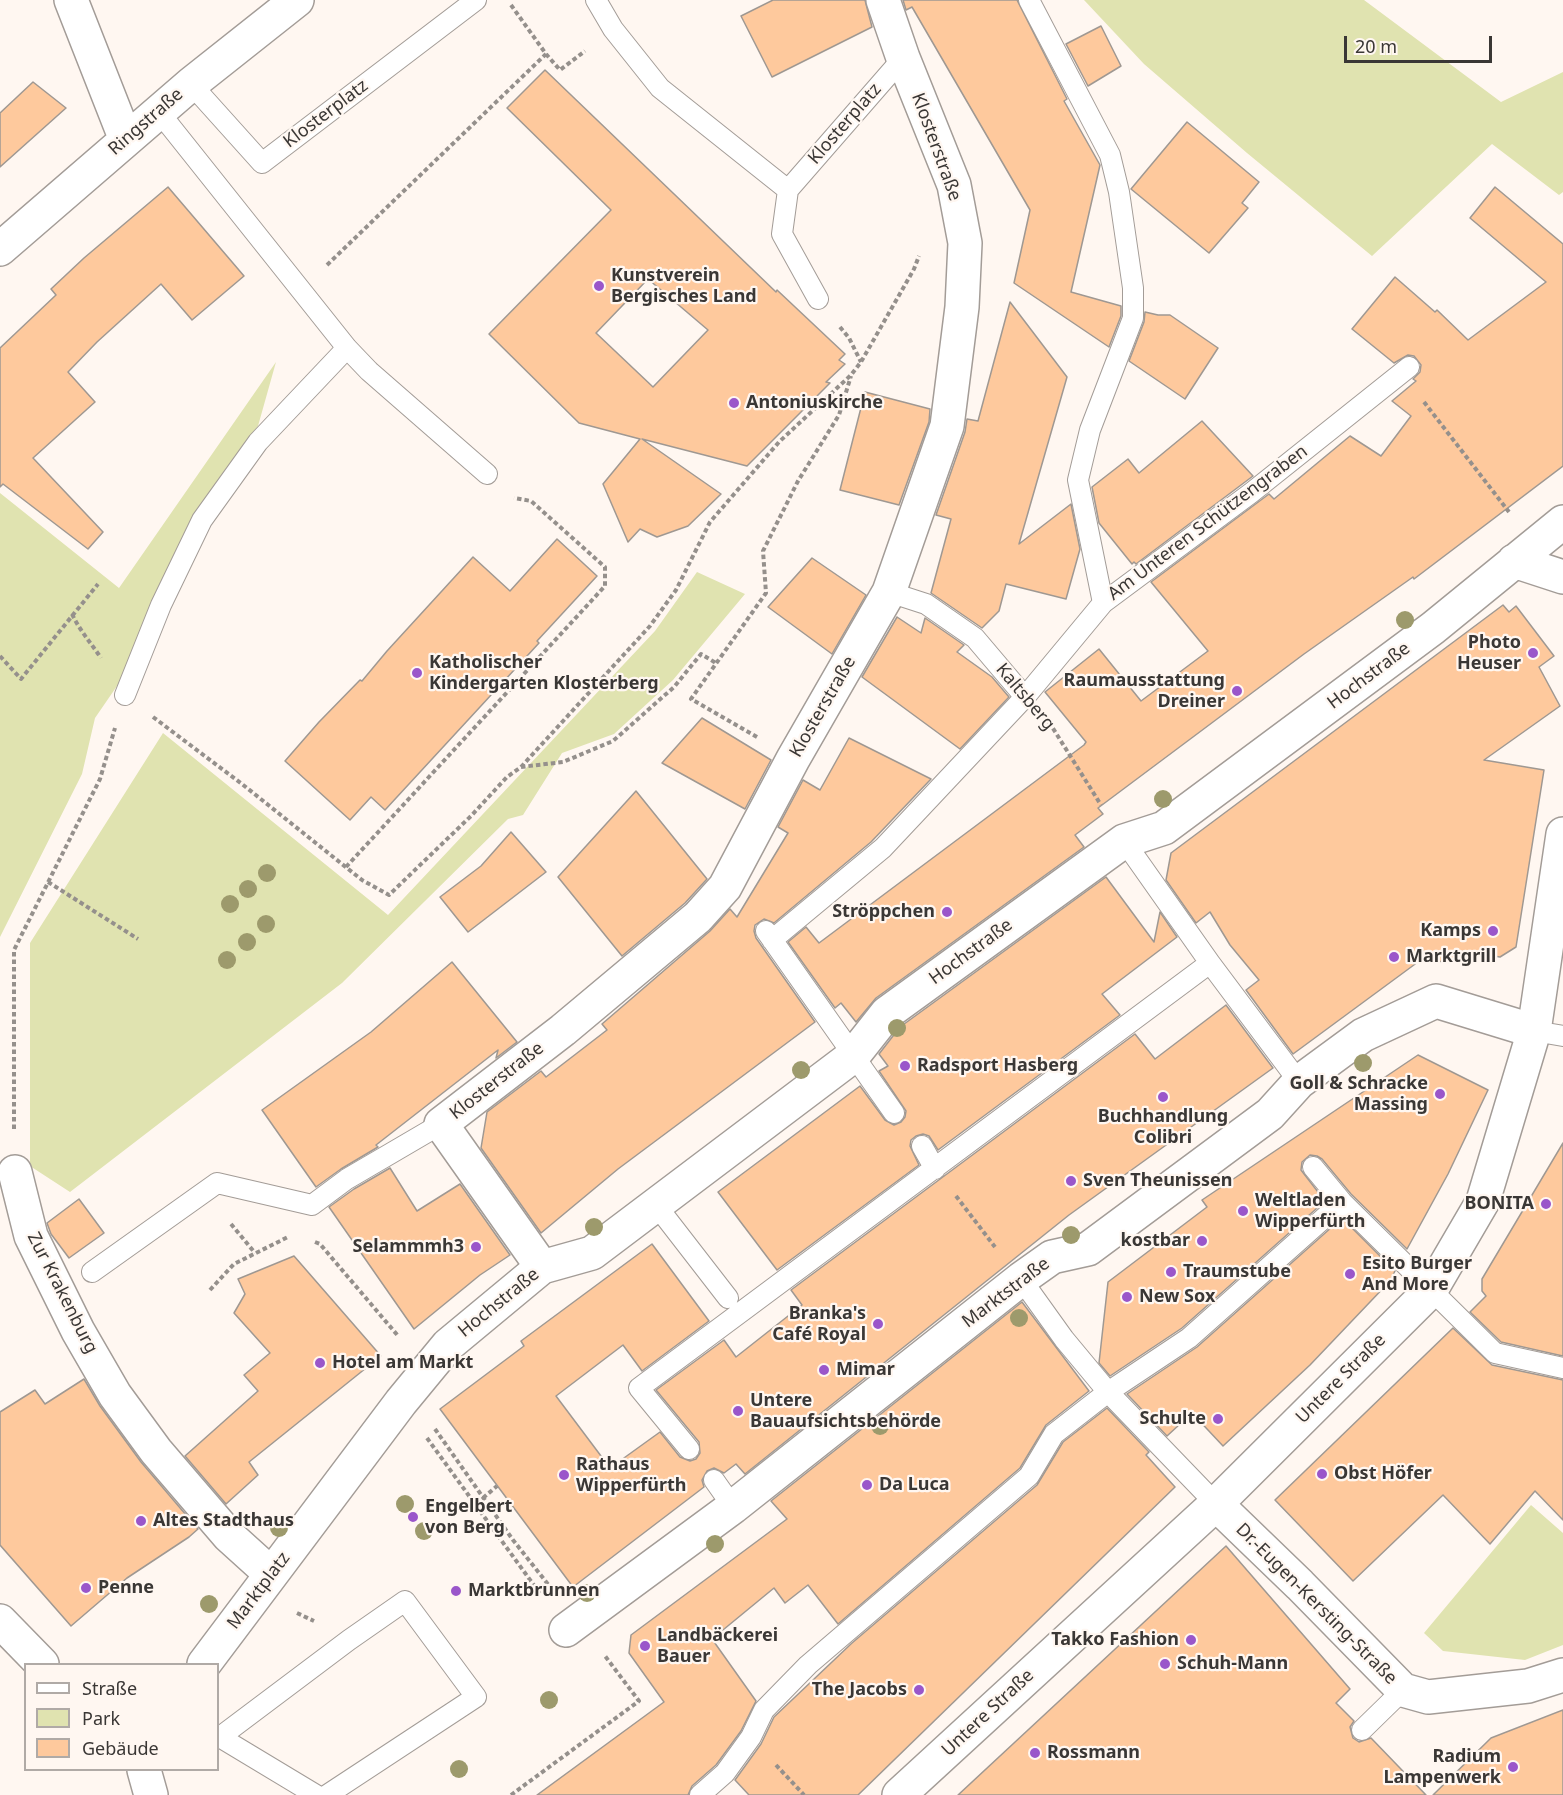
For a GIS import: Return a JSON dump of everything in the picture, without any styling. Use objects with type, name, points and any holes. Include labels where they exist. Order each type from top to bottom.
[{"type":"street","points":[[71,0],[126,140]]},
{"type":"street","name":"Ringstraße","points":[[0,249],[191,84],[297,0]]},
{"type":"street","name":"Klosterstraße","points":[[542,1267],[441,1124],[563,1030],[698,917],[725,887],[793,759],[889,592],[947,426],[962,307],[965,243],[954,185],[903,58],[883,0]]},
{"type":"street","name":"Hochstraße","points":[[401,1402],[448,1345],[542,1267],[592,1253],[853,1056],[887,1013],[1124,841],[1164,828],[1433,628],[1563,522]]},
{"type":"street","points":[[1514,561],[1563,577]]},
{"type":"street","name":"Untere Straße","points":[[899,1795],[1216,1504],[1431,1290],[1483,1201],[1548,1033],[1563,834]]},
{"type":"street","name":"Marktstraße","points":[[576,1622],[733,1507],[1021,1280],[1052,1257],[1088,1249],[1270,1114],[1299,1082],[1363,1035],[1436,1001],[1548,1033]]},
{"type":"street","name":"Zur Krakenburg","points":[[15,1172],[31,1236],[78,1331],[115,1395],[156,1451],[229,1536],[271,1574]]},
{"type":"street","name":"Marktplatz","points":[[205,1663],[401,1402]]},
{"type":"street","name":"Dr.-Eugen-Kersting-Straße","points":[[1216,1504],[1300,1585],[1403,1690],[1428,1697],[1528,1686],[1563,1675]]},
{"type":"street","points":[[0,1621],[40,1663]]},
{"type":"street","points":[[144,1771],[151,1795]]},
{"type":"lane","name":"Klosterplatz","points":[[191,84],[262,163],[476,0]]},
{"type":"lane","points":[[596,0],[613,29],[660,88],[788,190],[782,234],[818,299]]},
{"type":"lane","points":[[1029,0],[1110,155],[1119,192],[1133,288],[1133,318],[1090,430],[1078,480],[1103,603]]},
{"type":"lane","name":"Klosterplatz","points":[[788,190],[903,58]]},
{"type":"lane","points":[[159,112],[347,348],[369,371],[487,474]]},
{"type":"lane","points":[[125,695],[161,604],[202,520],[258,442],[347,348]]},
{"type":"lane","name":"Am Unteren Schützengraben","points":[[853,1056],[769,936],[883,848],[1025,697],[1103,603],[1251,493],[1405,370]]},
{"type":"lane","name":"Kaltsberg","points":[[889,592],[927,604],[975,638],[1025,697]]},
{"type":"lane","points":[[1124,841],[1210,963],[1299,1082]]},
{"type":"lane","points":[[689,1449],[639,1388],[1210,963]]},
{"type":"lane","points":[[853,1056],[894,1113]]},
{"type":"lane","points":[[92,1272],[217,1183],[312,1205],[347,1179],[441,1124]]},
{"type":"lane","points":[[922,1146],[935,1169]]},
{"type":"lane","points":[[1313,1167],[1342,1202],[1495,1353],[1563,1368]]},
{"type":"lane","points":[[700,1795],[725,1773],[751,1737],[764,1710],[808,1665],[1029,1476],[1054,1434],[1108,1392],[1189,1338],[1342,1202]]},
{"type":"lane","points":[[656,1205],[728,1298]]},
{"type":"lane","points":[[1021,1280],[1064,1339],[1108,1392],[1216,1504]]},
{"type":"lane","points":[[714,1480],[733,1507]]},
{"type":"lane","points":[[316,1795],[219,1736],[405,1601],[476,1697],[327,1795]]},
{"type":"lane","points":[[1362,1730],[1403,1690]]},
{"type":"path","points":[[507,0],[560,70],[613,29]]},
{"type":"path","points":[[322,270],[546,54]]},
{"type":"path","points":[[15,1172],[14,950],[100,779],[125,695],[242,784],[362,880],[389,894],[471,816],[507,777],[520,767],[650,626],[676,590],[710,522],[779,442],[851,375],[870,348],[914,269],[921,249]]},
{"type":"path","points":[[1405,370],[1505,508]]},
{"type":"path","points":[[793,759],[691,699],[766,593],[763,550],[798,481],[839,415],[851,375]]},
{"type":"path","points":[[346,867],[605,586],[605,567],[531,501],[514,498],[487,474]]},
{"type":"path","points":[[0,656],[21,679],[98,584]]},
{"type":"path","points":[[72,614],[81,632],[90,641]]},
{"type":"path","points":[[520,767],[563,762],[613,741],[674,687],[701,654],[716,663]]},
{"type":"path","name":"Kaltsberg","points":[[1025,697],[1044,714],[1124,841]]},
{"type":"path","points":[[48,882],[138,939]]},
{"type":"path","points":[[935,1169],[1021,1280]]},
{"type":"path","points":[[228,1220],[255,1254]]},
{"type":"path","points":[[210,1290],[234,1264],[292,1235]]},
{"type":"path","points":[[310,1241],[320,1244],[405,1345]]},
{"type":"path","points":[[448,1450],[551,1588]]},
{"type":"path","points":[[442,1459],[598,1646],[639,1701],[512,1795]]},
{"type":"path","points":[[483,1498],[497,1486]]},
{"type":"path","points":[[295,1612],[308,1620]]},
{"type":"green space","points":[[1084,0],[1364,0],[1501,102],[1563,72],[1563,192],[1559,195],[1492,144],[1372,256],[1144,64]]},
{"type":"green space","points":[[276,362],[258,426],[193,515],[161,622],[95,718],[82,774],[0,937],[0,493],[119,588]]},
{"type":"green space","points":[[697,572],[745,594],[673,680],[614,734],[562,753],[523,815],[508,819],[342,983],[70,1192],[30,1166],[30,943],[163,733],[388,915],[655,631]]},
{"type":"green space","points":[[1531,1505],[1563,1533],[1563,1645],[1525,1660],[1443,1651],[1424,1633]]},
{"type":"building","points":[[773,0],[865,0],[872,27],[772,77],[741,16]]},
{"type":"building","points":[[903,0],[1017,0],[1067,99],[1064,101],[1100,165],[1071,292],[1121,306],[1121,316],[1109,347],[1014,283],[1030,210],[912,7],[906,10]]},
{"type":"building","points":[[1101,26],[1121,66],[1088,86],[1066,44]]},
{"type":"building","points":[[545,70],[776,292],[777,290],[845,354],[839,360],[845,364],[826,382],[830,383],[747,466],[642,439],[721,494],[688,526],[657,537],[640,529],[628,542],[603,484],[640,439],[579,423],[489,334],[611,210],[507,108]],"holes":[[[648,279],[708,330],[653,387],[596,333]]]},
{"type":"building","points":[[33,82],[66,108],[0,167],[0,113]]},
{"type":"building","points":[[1187,122],[1259,182],[1242,203],[1248,208],[1209,253],[1131,189]]},
{"type":"building","points":[[168,187],[244,276],[192,320],[161,284],[97,342],[68,372],[95,402],[33,458],[103,532],[88,549],[3,484],[0,487],[0,348],[56,295],[51,289]]},
{"type":"building","points":[[1495,187],[1563,244],[1563,466],[1414,579],[1413,577],[1304,654],[1098,808],[1103,814],[1075,835],[1084,847],[876,998],[856,1022],[841,1003],[835,1008],[788,942],[806,927],[819,943],[1084,745],[1086,742],[1045,692],[1099,649],[1141,701],[1208,651],[1151,582],[1269,494],[1274,499],[1350,436],[1381,456],[1411,416],[1392,401],[1416,381],[1413,379],[1420,372],[1421,365],[1414,356],[1408,355],[1394,363],[1352,329],[1395,277],[1435,312],[1437,310],[1468,340],[1546,282],[1470,218]]},
{"type":"building","points":[[1010,302],[1067,377],[1019,544],[1071,504],[1080,549],[1066,599],[1006,584],[999,611],[982,628],[931,593],[951,519],[936,515],[965,432],[967,419],[978,421]]},
{"type":"building","points":[[1145,312],[1170,315],[1218,348],[1185,399],[1129,361],[1144,322]]},
{"type":"building","points":[[865,392],[930,409],[929,422],[899,505],[840,490]]},
{"type":"building","points":[[1202,421],[1253,476],[1136,564],[1134,562],[1132,564],[1099,523],[1092,487],[1128,459],[1139,473]]},
{"type":"building","points":[[557,539],[597,576],[537,641],[539,643],[385,810],[371,797],[350,820],[285,761],[319,722],[360,680],[362,681],[473,557],[510,591]]},
{"type":"building","points":[[812,558],[866,595],[832,654],[768,607]]},
{"type":"building","points":[[1503,605],[1509,612],[1516,606],[1554,656],[1539,667],[1560,706],[1484,760],[1544,770],[1516,947],[1500,957],[1460,951],[1453,963],[1422,959],[1293,1054],[1246,990],[1259,980],[1230,945],[1210,912],[1196,923],[1166,880],[1171,853]]},
{"type":"building","points":[[897,617],[921,633],[925,618],[964,645],[957,652],[992,677],[1009,697],[960,749],[862,677]]},
{"type":"building","points":[[702,718],[771,760],[745,809],[662,763]]},
{"type":"building","points":[[849,738],[931,779],[871,842],[774,923],[764,919],[755,925],[756,938],[815,1022],[618,1169],[541,1233],[481,1148],[487,1112],[541,1071],[546,1077],[607,1030],[602,1024],[710,931],[730,909],[737,917],[788,833],[778,827],[803,780],[820,790]]},
{"type":"building","points":[[636,791],[707,879],[685,903],[622,956],[558,877]]},
{"type":"building","points":[[511,832],[546,872],[468,932],[440,897],[481,866]]},
{"type":"building","points":[[1106,877],[1154,942],[1160,912],[1177,937],[1102,994],[1120,1015],[938,1150],[929,1136],[923,1134],[916,1136],[911,1140],[910,1146],[919,1165],[777,1270],[718,1192],[860,1086],[885,1120],[894,1125],[901,1122],[906,1111],[879,1071],[888,1066],[879,1054],[900,1027]]},
{"type":"building","points":[[452,962],[517,1042],[496,1058],[498,1050],[376,1145],[378,1147],[316,1187],[262,1110],[371,1032]]},
{"type":"building","points":[[1226,1005],[1273,1068],[1069,1215],[745,1474],[736,1464],[724,1473],[714,1468],[707,1471],[702,1480],[704,1487],[573,1587],[440,1409],[524,1346],[521,1341],[652,1244],[709,1321],[642,1371],[623,1345],[556,1396],[610,1468],[660,1432],[680,1457],[690,1461],[696,1459],[700,1453],[699,1442],[656,1390],[724,1340],[736,1357],[802,1305],[791,1290],[1135,1034],[1155,1059]]},
{"type":"building","points":[[1418,1055],[1488,1090],[1448,1174],[1407,1249],[1351,1194],[1322,1159],[1310,1155],[1302,1162],[1301,1170],[1325,1201],[1182,1328],[1110,1376],[1099,1363],[1108,1282],[1207,1207],[1202,1200]]},
{"type":"building","points":[[1563,1143],[1563,1356],[1501,1342],[1470,1312],[1486,1296],[1482,1291],[1482,1279]]},
{"type":"building","points":[[390,1168],[417,1211],[460,1184],[510,1255],[480,1275],[414,1329],[329,1207]]},
{"type":"building","points":[[79,1199],[104,1233],[69,1258],[51,1234],[47,1223]]},
{"type":"building","points":[[1342,1218],[1395,1271],[1390,1281],[1310,1365],[1223,1446],[1192,1413],[1167,1436],[1127,1394],[1197,1347]]},
{"type":"building","points":[[294,1256],[381,1356],[249,1462],[258,1475],[226,1504],[185,1456],[258,1391],[244,1375],[270,1353],[234,1313],[245,1294],[238,1279]]},
{"type":"building","points":[[1022,1302],[1089,1391],[1046,1425],[1020,1468],[838,1624],[808,1585],[785,1603],[774,1588],[712,1639],[756,1701],[741,1731],[716,1765],[692,1786],[688,1795],[537,1795],[664,1702],[629,1653],[631,1635],[787,1519],[771,1501]]},
{"type":"building","points":[[1453,1328],[1492,1365],[1563,1380],[1563,1520],[1535,1491],[1490,1544],[1443,1495],[1353,1581],[1275,1500]]},
{"type":"building","points":[[84,1379],[100,1406],[141,1462],[198,1529],[127,1578],[71,1626],[0,1545],[0,1412],[35,1390],[45,1404]]},
{"type":"building","points":[[1107,1408],[1149,1452],[1146,1455],[1175,1487],[858,1795],[749,1795],[735,1780],[761,1744],[774,1717],[852,1643],[1037,1485],[1063,1442]]},
{"type":"building","points":[[1226,1546],[1350,1689],[1336,1703],[1354,1721],[1350,1727],[1353,1738],[1359,1742],[1371,1738],[1426,1795],[958,1795]]},
{"type":"building","name":"Radium Lampenwerk","points":[[1563,1710],[1563,1795],[1433,1795],[1491,1738]]},
{"type":"place","name":"Kunstverein Bergisches Land","points":[[599,286]]},
{"type":"place","name":"Antoniuskirche","points":[[734,403]]},
{"type":"place","name":"Photo Heuser","points":[[1533,653]]},
{"type":"place","name":"Katholischer Kindergarten Klosterberg","points":[[417,673]]},
{"type":"place","name":"Raumausstattung Dreiner","points":[[1237,691]]},
{"type":"place","name":"Ströppchen","points":[[947,912]]},
{"type":"place","name":"Kamps","points":[[1493,931]]},
{"type":"place","name":"Marktgrill","points":[[1394,957]]},
{"type":"place","name":"Radsport Hasberg","points":[[905,1066]]},
{"type":"place","name":"Goll & Schracke Massing","points":[[1440,1094]]},
{"type":"place","name":"Buchhandlung Colibri","points":[[1163,1097]]},
{"type":"place","name":"Sven Theunissen","points":[[1071,1181]]},
{"type":"place","name":"BONITA","points":[[1546,1204]]},
{"type":"place","name":"Weltladen Wipperfürth","points":[[1243,1211]]},
{"type":"place","name":"kostbar","points":[[1202,1241]]},
{"type":"place","name":"Selammmh3","points":[[476,1247]]},
{"type":"place","name":"Traumstube","points":[[1171,1272]]},
{"type":"place","name":"Esito Burger And More","points":[[1350,1274]]},
{"type":"place","name":"New Sox","points":[[1127,1297]]},
{"type":"place","name":"Branka's Café Royal","points":[[878,1324]]},
{"type":"place","name":"Hotel am Markt","points":[[320,1363]]},
{"type":"place","name":"Mimar","points":[[824,1370]]},
{"type":"place","name":"Untere Bauaufsichtsbehörde","points":[[738,1411]]},
{"type":"place","name":"Schulte","points":[[1218,1419]]},
{"type":"place","name":"Obst Höfer","points":[[1322,1474]]},
{"type":"place","name":"Rathaus Wipperfürth","points":[[564,1475]]},
{"type":"place","name":"Da Luca","points":[[867,1485]]},
{"type":"place","name":"Engelbert von Berg","points":[[413,1517]]},
{"type":"place","name":"Altes Stadthaus","points":[[141,1521]]},
{"type":"place","name":"Penne","points":[[86,1588]]},
{"type":"place","name":"Marktbrunnen","points":[[456,1591]]},
{"type":"place","name":"Takko Fashion","points":[[1191,1640]]},
{"type":"place","name":"Landbäckerei Bauer","points":[[645,1646]]},
{"type":"place","name":"Schuh-Mann","points":[[1165,1664]]},
{"type":"place","name":"The Jacobs","points":[[919,1690]]},
{"type":"place","name":"Rossmann","points":[[1035,1753]]},
{"type":"place","name":"Radium Lampenwerk","points":[[1513,1767]]}]
